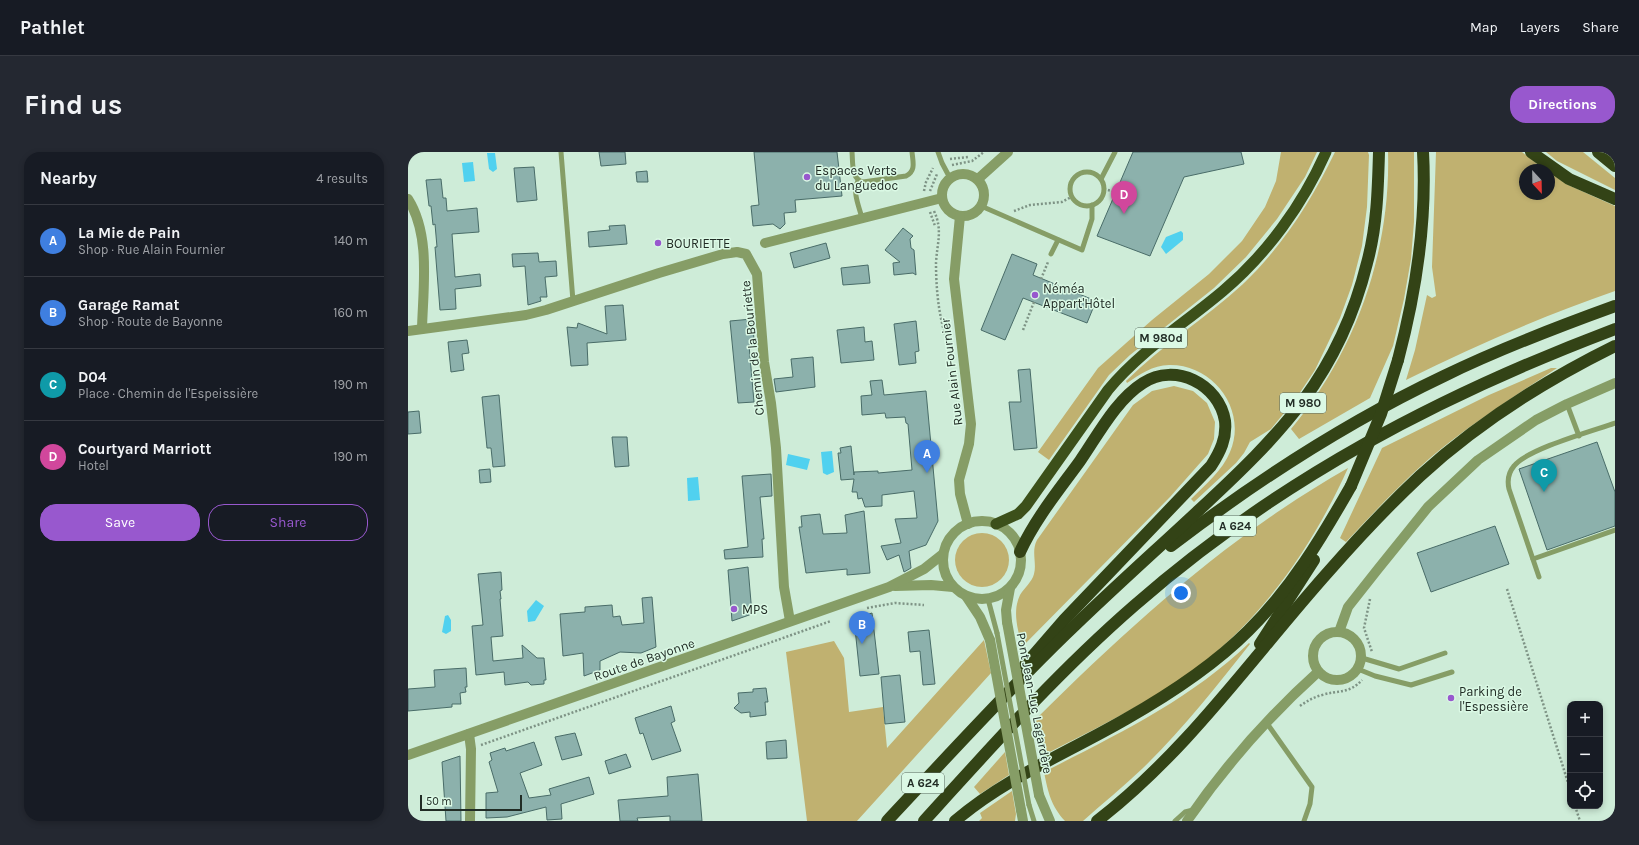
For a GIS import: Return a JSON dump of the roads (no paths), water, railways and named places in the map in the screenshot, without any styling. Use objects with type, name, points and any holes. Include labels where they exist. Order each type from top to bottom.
[{"type":"highway","name":"M 980d","points":[[996,524],[1018,514],[1026,506],[1108,390],[1122,373],[1154,344],[1225,290],[1251,265],[1292,214],[1326,152]]},
{"type":"highway","name":"M 980","points":[[1113,591],[1248,465],[1287,423],[1319,380],[1341,339],[1352,312],[1367,263],[1376,208],[1379,152]]},
{"type":"highway","points":[[1238,680],[1309,568],[1351,486],[1381,414],[1410,316],[1418,272],[1424,213],[1423,152]]},
{"type":"highway","points":[[1531,152],[1570,179],[1615,199]]},
{"type":"highway","points":[[1598,152],[1615,166]]},
{"type":"highway","name":"A 624","points":[[887,821],[1066,634],[1113,591],[1234,499],[1347,427],[1443,376],[1497,352],[1615,306]]},
{"type":"highway","name":"A 624","points":[[924,821],[1041,694],[1099,637],[1162,582],[1255,511],[1360,445],[1455,395],[1560,350],[1615,329]]},
{"type":"highway","points":[[1097,821],[1112,811],[1142,784],[1169,756],[1238,680],[1328,572],[1390,505],[1421,475],[1503,412],[1555,379],[1615,346]]},
{"type":"highway","points":[[959,745],[1064,620],[1211,466],[1220,452],[1225,428],[1220,406],[1212,392],[1193,379],[1176,375],[1153,378],[1136,388],[1111,416],[1034,527],[1020,552]]},
{"type":"highway","points":[[955,821],[998,790],[1162,698],[1220,656],[1250,630],[1291,581],[1329,524],[1351,486]]},
{"type":"highway","points":[[1105,821],[1112,811]]},
{"type":"street","points":[[978,179],[1008,152]]},
{"type":"street","points":[[965,173],[978,179],[984,192],[981,206],[972,214],[960,216],[946,208],[942,198],[945,183],[950,178],[965,173]]},
{"type":"street","points":[[765,243],[942,198]]},
{"type":"street","points":[[408,199],[413,207],[421,234],[423,259],[422,329]]},
{"type":"street","name":"Rue Alain Fournier","points":[[960,216],[954,279],[971,424],[969,444],[959,480],[960,494],[968,524]]},
{"type":"street","name":"Chemin de la Bouriette","points":[[408,331],[526,315],[573,302],[659,273],[723,254],[737,252],[746,254],[752,262],[757,274],[764,362],[771,403],[784,587],[790,621]]},
{"type":"street","points":[[1339,632],[1348,607],[1428,507],[1478,460],[1536,420],[1567,404],[1615,385]]},
{"type":"street","points":[[982,521],[996,524],[1006,529],[1014,537],[1020,552],[1020,569],[1016,579],[1010,588],[1003,593],[988,599],[980,600],[966,596],[953,587],[944,572],[943,554],[952,535],[968,524],[982,521]]},
{"type":"street","name":"Route de Bayonne","points":[[408,755],[889,587],[924,569],[943,554]]},
{"type":"street","name":"Route de Bayonne","points":[[889,587],[931,585],[953,587]]},
{"type":"street","name":"Pont Jean-Luc Lagardère","points":[[1010,588],[1006,610],[1007,622],[1039,795],[1050,821]]},
{"type":"street","points":[[966,596],[993,636],[1025,808],[1023,821]]},
{"type":"street","points":[[1339,632],[1353,638],[1361,651],[1362,658],[1363,671],[1347,679],[1339,681],[1331,680],[1318,672],[1314,665],[1313,657],[1318,642],[1331,633],[1339,632]]},
{"type":"street","points":[[1187,821],[1240,752],[1266,722],[1287,700],[1318,672]]},
{"type":"street","points":[[469,734],[471,749],[470,821]]},
{"type":"lane","points":[[561,152],[573,302]]},
{"type":"lane","points":[[852,152],[855,177],[858,181]]},
{"type":"lane","points":[[858,181],[906,176],[911,174],[913,169],[912,152]]},
{"type":"lane","points":[[938,152],[950,178]]},
{"type":"lane","points":[[1101,180],[1115,152]]},
{"type":"lane","points":[[1087,172],[1092,173],[1101,180],[1104,189],[1101,199],[1092,205],[1081,204],[1073,196],[1071,186],[1077,176],[1087,172]]},
{"type":"lane","points":[[858,181],[855,186],[857,201],[862,218]]},
{"type":"lane","points":[[981,206],[1082,250],[1092,219],[1092,205]]},
{"type":"lane","points":[[1051,254],[1058,240]]},
{"type":"lane","points":[[1567,404],[1579,436]]},
{"type":"lane","points":[[1539,577],[1509,488],[1508,476],[1514,465],[1523,457],[1615,423]]},
{"type":"lane","points":[[1533,559],[1615,530]]},
{"type":"lane","points":[[988,599],[993,636]]},
{"type":"lane","points":[[1362,658],[1399,669],[1445,653]]},
{"type":"lane","points":[[1363,671],[1411,685],[1452,672]]},
{"type":"lane","points":[[1266,722],[1312,787],[1310,804],[1304,821]]},
{"type":"lane","points":[[1025,808],[1034,821]]},
{"type":"lane","points":[[1175,821],[1186,812],[1196,809]]},
{"type":"water","points":[[487,153],[495,153],[497,169],[493,172],[489,169]]},
{"type":"water","points":[[473,162],[475,181],[464,182],[462,163]]},
{"type":"water","points":[[1181,231],[1183,233],[1183,240],[1166,254],[1161,247],[1166,237]]},
{"type":"water","points":[[832,451],[834,472],[827,475],[823,473],[821,452]]},
{"type":"water","points":[[788,454],[810,459],[807,470],[786,465]]},
{"type":"water","points":[[698,477],[700,500],[688,501],[687,478]]},
{"type":"water","points":[[536,600],[544,606],[535,621],[528,622],[527,611]]},
{"type":"water","points":[[448,615],[451,620],[451,631],[446,634],[442,632],[445,616]]},
{"type":"place","name":"Espaces Verts du Languedoc","points":[[807,177]]},
{"type":"place","name":"Courtyard Marriott","points":[[1124,214]]},
{"type":"place","name":"BOURIETTE","points":[[658,243]]},
{"type":"place","name":"Néméa Appart'Hôtel","points":[[1035,295]]},
{"type":"place","name":"La Mie de Pain","points":[[927,473]]},
{"type":"place","name":"D04","points":[[1544,492]]},
{"type":"place","name":"MPS","points":[[734,609]]},
{"type":"place","name":"Garage Ramat","points":[[862,644]]},
{"type":"place","name":"Parking de l'Espessière","points":[[1451,698]]}]
